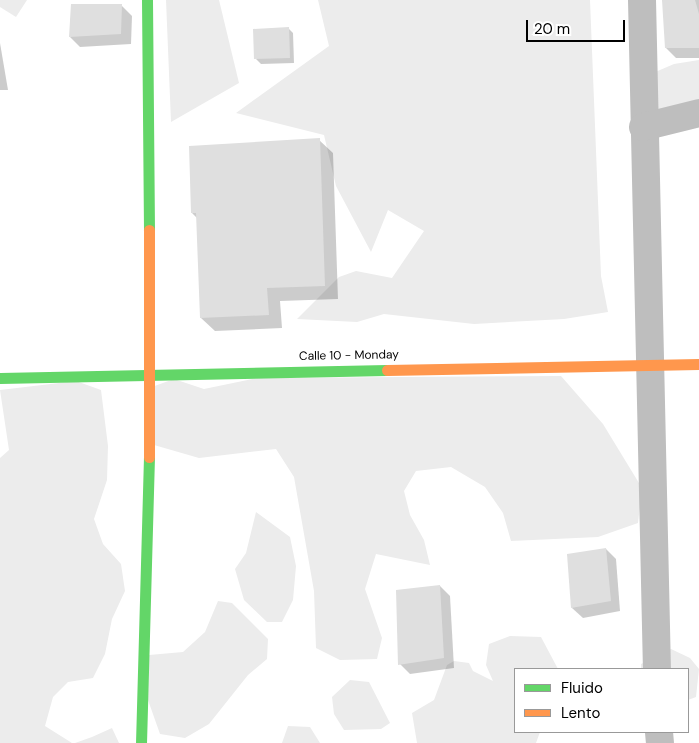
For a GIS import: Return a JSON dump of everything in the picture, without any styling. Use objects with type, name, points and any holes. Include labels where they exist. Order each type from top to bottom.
[{"type":"street","points":[[141,743],[151,374],[147,0]]},
{"type":"street","points":[[642,0],[648,365],[657,668]]},
{"type":"street","points":[[643,127],[699,113]]},
{"type":"street","name":"Calle 10 - Monday","points":[[0,378],[699,364]]},
{"type":"shaded area","points":[[0,0],[27,0],[16,17],[0,7]]},
{"type":"shaded area","points":[[166,0],[219,0],[239,83],[171,122]]},
{"type":"shaded area","points":[[318,0],[590,0],[601,276],[608,312],[564,319],[474,324],[384,314],[357,322],[297,319],[339,277],[356,271],[392,278],[424,231],[388,210],[371,252],[336,186],[324,135],[236,113],[329,46]]},
{"type":"shaded area","points":[[699,60],[699,101],[663,127],[655,98],[653,73],[674,64]]},
{"type":"shaded area","points":[[561,376],[603,424],[642,488],[638,523],[598,537],[511,541],[503,513],[485,487],[451,467],[416,471],[404,491],[410,515],[424,540],[430,565],[376,554],[365,589],[382,638],[377,659],[340,660],[316,648],[314,591],[294,477],[276,449],[199,458],[154,445],[149,388],[174,379],[204,389],[257,378]]},
{"type":"shaded area","points":[[76,381],[101,390],[108,446],[107,480],[94,519],[103,544],[121,564],[125,591],[112,619],[105,654],[93,678],[68,682],[53,697],[45,726],[72,743],[0,743],[0,458],[9,450],[0,390]]},
{"type":"shaded area","points":[[256,512],[290,537],[296,566],[293,600],[282,622],[267,622],[244,600],[235,569],[246,553]]},
{"type":"shaded area","points":[[218,601],[232,603],[268,639],[267,659],[248,675],[209,724],[185,738],[160,734],[148,700],[149,655],[183,652],[205,632]]},
{"type":"shaded area","points":[[510,636],[541,637],[557,668],[514,668],[514,733],[540,733],[536,743],[417,743],[412,713],[434,700],[447,665],[454,661],[469,663],[473,671],[493,681],[486,665],[489,644]]},
{"type":"shaded area","points":[[671,649],[690,658],[699,669],[696,697],[689,700],[689,668],[641,668],[641,664]]},
{"type":"shaded area","points":[[350,680],[369,682],[390,723],[381,729],[344,730],[334,714],[332,697]]},
{"type":"shaded area","points":[[288,726],[310,727],[320,743],[282,743]]},
{"type":"shaded area","points":[[112,728],[119,743],[75,743],[92,737]]},
{"type":"building","points":[[662,0],[695,0],[699,14],[699,48],[665,48]]},
{"type":"building","points":[[71,4],[122,4],[121,34],[69,37]]},
{"type":"building","points":[[289,27],[290,58],[254,59],[253,29]]},
{"type":"building","points":[[320,138],[325,286],[267,288],[269,315],[200,318],[196,213],[191,213],[189,146]]},
{"type":"building","points":[[606,548],[611,601],[571,608],[567,554]]},
{"type":"building","points":[[440,585],[444,658],[398,665],[396,590]]},
{"type":"traffic: fast","points":[[147,0],[149,230]]},
{"type":"traffic: fast","points":[[0,378],[387,370]]},
{"type":"traffic: fast","points":[[141,743],[149,457]]},
{"type":"traffic: slow","points":[[149,230],[149,457]]},
{"type":"traffic: slow","points":[[387,370],[699,364]]}]
